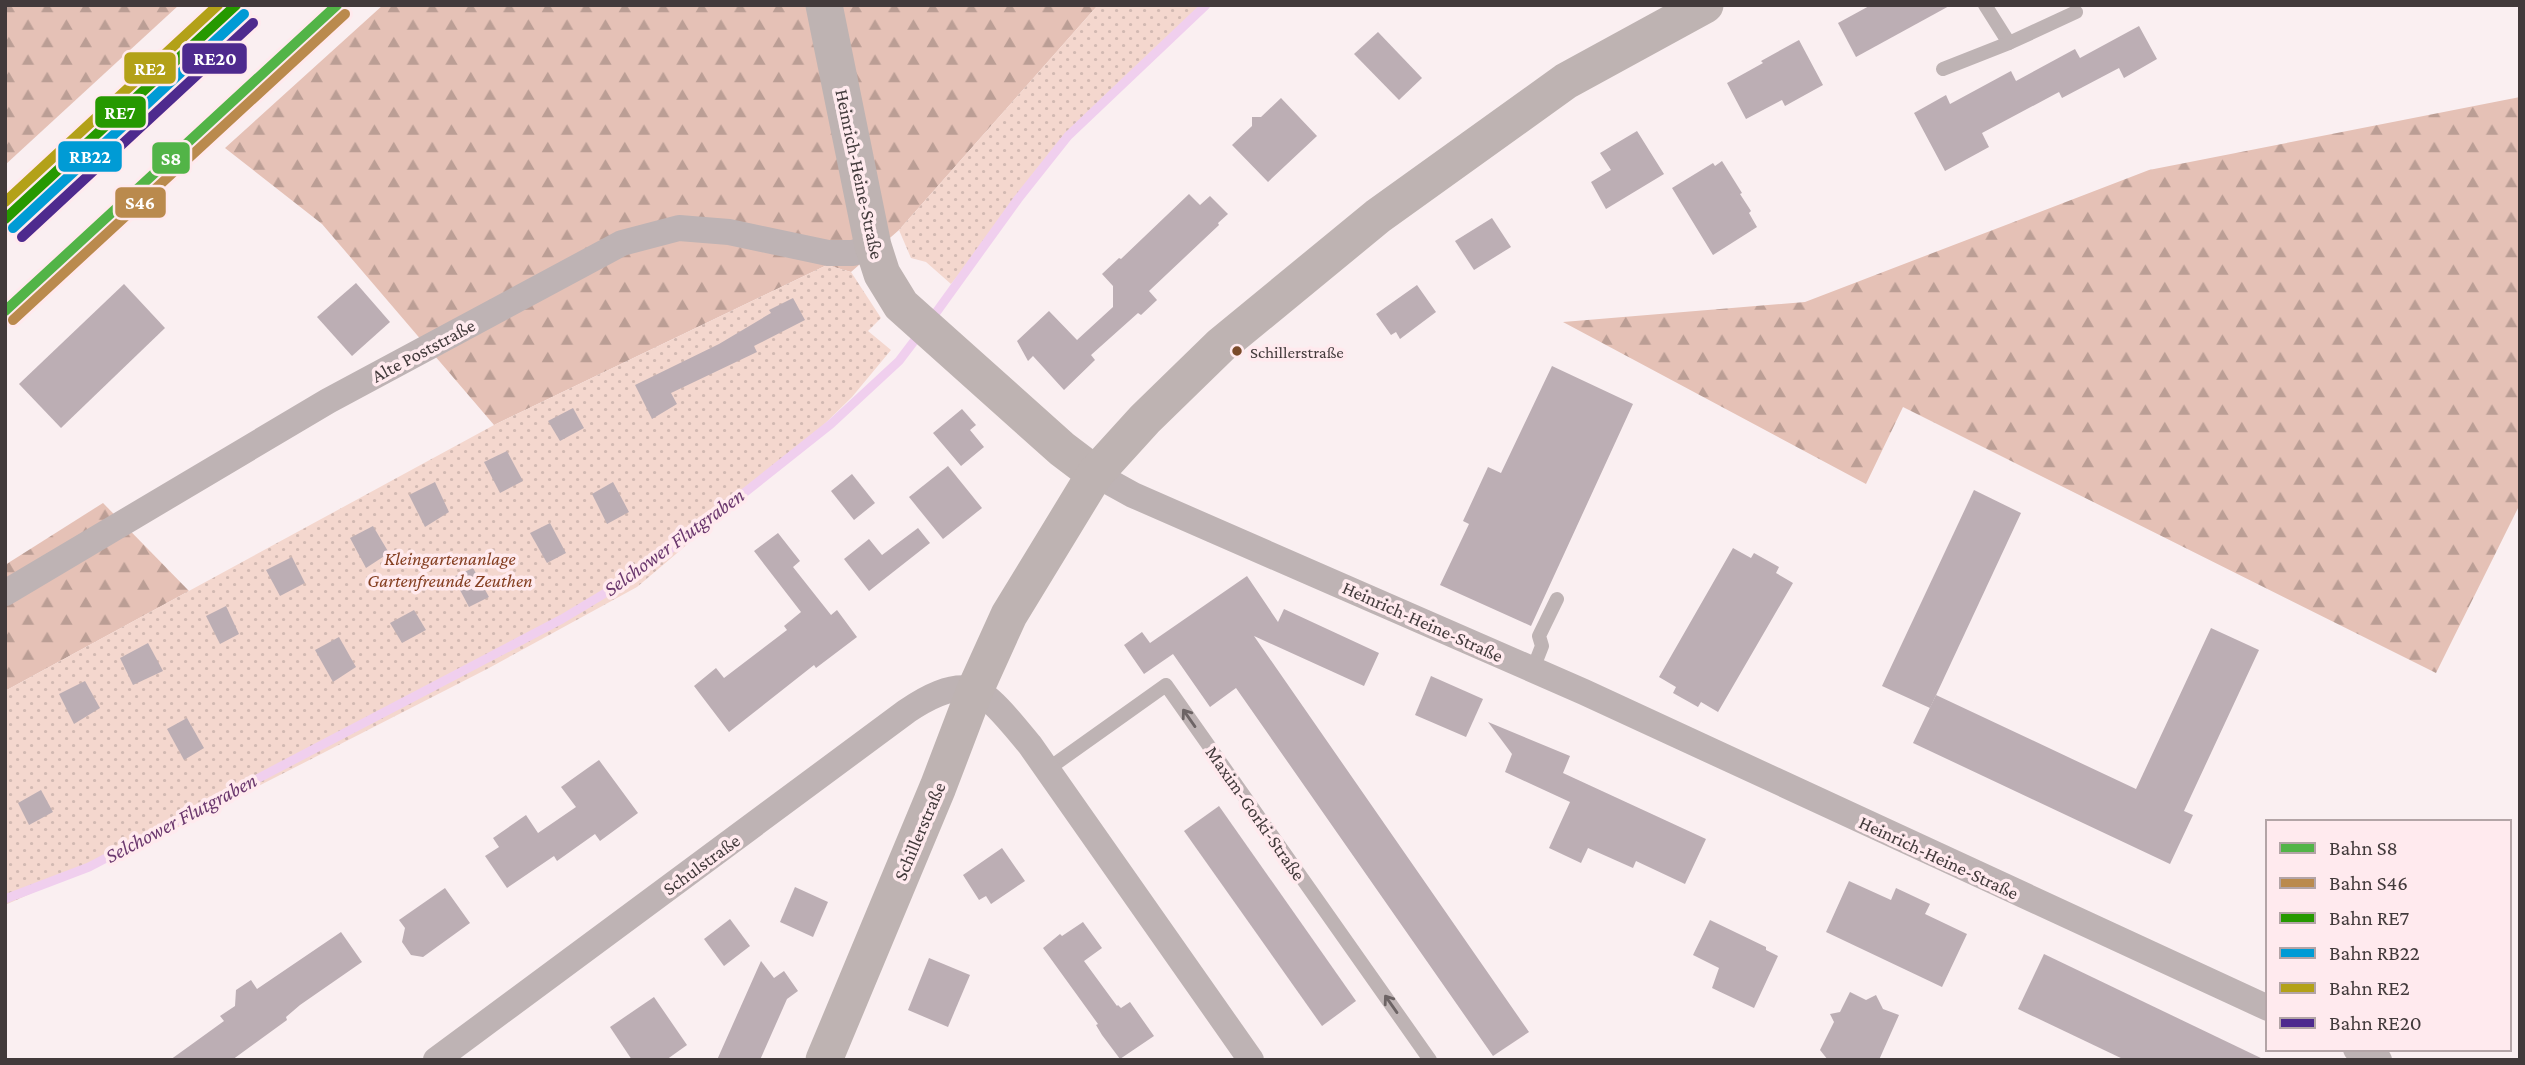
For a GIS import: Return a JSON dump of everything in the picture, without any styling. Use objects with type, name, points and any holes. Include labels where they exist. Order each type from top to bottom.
[{"type":"street","name":"Heinrich-Heine-Straße","points":[[824,5],[873,247],[882,274],[901,305],[951,352],[1095,474],[1133,495],[1533,669],[2266,1007]]},
{"type":"street","name":"Schillerstraße","points":[[824,1060],[938,787],[975,690],[1009,615],[1095,474],[1145,419],[1221,345],[1378,216],[1566,81],[1705,5]]},
{"type":"street","name":"Alte Poststraße","points":[[5,593],[328,401],[622,243],[679,228],[729,232],[828,253],[853,253],[873,247]]},
{"type":"street","name":"Schulstraße","points":[[436,1060],[915,706],[948,690],[975,690]]},
{"type":"street","points":[[975,690],[1000,709],[1048,769],[1251,1060]]},
{"type":"street","points":[[2360,1051],[2379,1060]]},
{"type":"lane","points":[[1985,5],[2009,43]]},
{"type":"lane","points":[[1943,69],[2009,43],[2076,12]]},
{"type":"lane","points":[[1533,669],[1542,646],[1539,636],[1557,598]]},
{"type":"lane","name":"Maxim-Gorki-Straße","points":[[1048,769],[1166,685],[1430,1060]]},
{"type":"green space","points":[[5,5],[179,5],[5,165]]},
{"type":"green space","points":[[383,5],[1098,5],[899,230],[851,272],[827,265],[494,425],[322,224],[225,148]]},
{"type":"green space","points":[[1098,5],[1204,5],[1102,98],[951,284],[926,262],[911,258],[899,230]]},
{"type":"green space","points":[[2520,97],[2520,504],[2436,673],[1903,407],[1866,484],[1563,322],[1805,302],[2149,170]]},
{"type":"green space","name":"Kleingartenanlage Gartenfreunde Zeuthen","points":[[827,265],[851,272],[881,318],[868,331],[891,350],[852,397],[794,454],[637,587],[489,668],[159,837],[5,905],[5,691],[494,425]]},
{"type":"green space","points":[[103,503],[189,591],[5,691],[5,565]]},
{"type":"building","points":[[1871,5],[1951,5],[1856,57],[1838,23]]},
{"type":"building","points":[[2139,26],[2157,59],[2124,78],[2119,68],[2062,98],[2059,92],[1982,133],[1989,147],[1945,171],[1914,113],[1946,95],[1950,104],[2011,71],[2016,81],[2075,49],[2080,58]]},
{"type":"building","points":[[1378,32],[1422,78],[1399,100],[1354,54]]},
{"type":"building","points":[[1799,40],[1823,85],[1785,106],[1782,100],[1746,119],[1727,83]]},
{"type":"building","points":[[1281,98],[1317,136],[1268,182],[1232,145],[1252,126],[1252,117],[1261,117]]},
{"type":"building","points":[[1637,131],[1664,174],[1606,209],[1591,182],[1611,170],[1600,153]]},
{"type":"building","points":[[1722,161],[1742,193],[1740,194],[1757,227],[1713,255],[1672,188],[1713,163],[1715,166]]},
{"type":"building","points":[[1189,194],[1200,205],[1210,196],[1228,214],[1149,291],[1157,300],[1141,315],[1138,313],[1091,355],[1095,360],[1064,390],[1033,356],[1028,361],[1017,341],[1049,311],[1077,340],[1113,307],[1113,286],[1102,274]]},
{"type":"building","points":[[1492,218],[1511,247],[1474,270],[1455,241]]},
{"type":"building","points":[[356,283],[390,322],[352,356],[317,317]]},
{"type":"building","points":[[124,284],[165,328],[61,428],[19,384]]},
{"type":"building","points":[[1417,285],[1436,312],[1400,339],[1396,332],[1391,335],[1376,314]]},
{"type":"building","points":[[793,298],[805,320],[754,346],[757,352],[671,393],[677,404],[652,419],[635,385],[719,344],[771,313],[769,310]]},
{"type":"building","points":[[1552,366],[1633,404],[1531,626],[1440,585],[1469,524],[1463,521],[1488,467],[1501,473]]},
{"type":"building","points":[[573,408],[584,428],[560,441],[548,421]]},
{"type":"building","points":[[962,409],[976,425],[970,430],[984,447],[961,466],[933,433]]},
{"type":"building","points":[[507,451],[523,481],[500,493],[484,462]]},
{"type":"building","points":[[948,466],[982,508],[943,539],[909,497]]},
{"type":"building","points":[[852,474],[875,503],[854,520],[831,491]]},
{"type":"building","points":[[435,482],[449,512],[425,527],[409,495]]},
{"type":"building","points":[[613,482],[629,512],[607,524],[592,494]]},
{"type":"building","points":[[1974,490],[2021,513],[1930,708],[1882,686]]},
{"type":"building","points":[[550,523],[566,553],[547,563],[530,533]]},
{"type":"building","points":[[373,526],[389,553],[366,568],[350,538]]},
{"type":"building","points":[[918,528],[930,543],[869,591],[844,559],[869,539],[882,555]]},
{"type":"building","points":[[778,533],[800,561],[793,567],[831,615],[837,610],[857,637],[816,668],[814,665],[729,732],[694,686],[716,668],[724,678],[787,630],[784,626],[801,612],[754,551]]},
{"type":"building","points":[[1733,548],[1751,558],[1754,553],[1779,567],[1776,573],[1793,583],[1718,712],[1701,702],[1698,707],[1673,693],[1676,687],[1659,677]]},
{"type":"building","points":[[292,557],[305,583],[280,596],[266,570]]},
{"type":"building","points":[[473,568],[489,597],[469,607],[453,577]]},
{"type":"building","points":[[1247,576],[1278,622],[1284,609],[1379,653],[1364,686],[1254,636],[1529,1032],[1493,1056],[1236,688],[1210,707],[1173,654],[1144,674],[1124,645],[1142,632],[1150,643]]},
{"type":"building","points":[[226,606],[239,634],[220,644],[206,616]]},
{"type":"building","points":[[414,610],[426,630],[402,643],[390,623]]},
{"type":"building","points":[[2211,628],[2259,650],[2184,811],[2193,815],[2170,864],[1913,743],[1936,695],[2136,789]]},
{"type":"building","points":[[339,637],[356,667],[333,682],[315,650]]},
{"type":"building","points":[[148,643],[163,671],[133,685],[120,658]]},
{"type":"building","points":[[1431,676],[1483,699],[1466,737],[1415,715]]},
{"type":"building","points":[[85,681],[100,708],[74,724],[59,694]]},
{"type":"building","points":[[187,718],[204,748],[184,760],[167,729]]},
{"type":"building","points":[[1488,722],[1570,756],[1563,773],[1706,839],[1685,884],[1636,861],[1633,868],[1588,848],[1581,863],[1549,848],[1570,802],[1505,772],[1512,754]]},
{"type":"building","points":[[599,760],[638,813],[600,841],[595,834],[557,861],[554,856],[507,888],[485,856],[499,847],[493,838],[526,815],[538,833],[576,807],[561,787]]},
{"type":"building","points":[[41,790],[53,812],[29,825],[18,803]]},
{"type":"building","points":[[1219,806],[1356,1001],[1322,1026],[1184,831]]},
{"type":"building","points":[[1002,848],[1025,881],[991,904],[986,896],[979,900],[963,875]]},
{"type":"building","points":[[1849,881],[1891,900],[1896,888],[1930,904],[1925,914],[1967,934],[1942,987],[1826,932]]},
{"type":"building","points":[[795,887],[828,902],[813,937],[780,922]]},
{"type":"building","points":[[445,888],[470,923],[423,957],[411,955],[402,942],[405,928],[399,920]]},
{"type":"building","points":[[730,919],[750,946],[724,966],[704,939]]},
{"type":"building","points":[[1710,920],[1766,947],[1766,950],[1778,956],[1754,1008],[1712,988],[1719,968],[1693,955]]},
{"type":"building","points":[[1083,922],[1102,948],[1084,961],[1117,1006],[1121,1008],[1130,1002],[1154,1036],[1120,1059],[1043,948],[1060,934],[1062,936]]},
{"type":"building","points":[[341,932],[362,962],[300,1005],[286,1017],[287,1020],[232,1060],[170,1060],[224,1021],[220,1016],[235,1006],[236,990],[251,980],[257,989]]},
{"type":"building","points":[[2044,954],[2265,1060],[2125,1060],[2018,1009]]},
{"type":"building","points":[[929,958],[970,975],[948,1027],[908,1010]]},
{"type":"building","points":[[761,961],[774,978],[784,971],[798,991],[787,999],[760,1060],[717,1060]]},
{"type":"building","points":[[1850,992],[1866,1000],[1876,995],[1883,1009],[1899,1015],[1879,1060],[1828,1060],[1820,1050],[1834,1022],[1830,1014],[1840,1012]]},
{"type":"building","points":[[654,997],[687,1045],[666,1060],[632,1060],[610,1027]]},
{"type":"waterway","name":"Selchower Flutgraben","points":[[930,321],[1018,199],[1068,136],[1206,5]]},
{"type":"waterway","name":"Selchower Flutgraben","points":[[5,899],[89,867],[562,619],[637,574],[831,424],[899,361],[921,332]]},
{"type":"rail line","name":"RE2","points":[[5,202],[218,5]]},
{"type":"rail line","name":"RE7","points":[[5,219],[236,5]]},
{"type":"rail line","name":"S8","points":[[5,311],[337,5]]},
{"type":"rail line","name":"RB22","points":[[13,228],[244,14]]},
{"type":"rail line","name":"S46","points":[[13,320],[345,14]]},
{"type":"rail line","name":"RE20","points":[[22,237],[253,23]]},
{"type":"place","name":"Schillerstraße","points":[[1237,351]]}]
